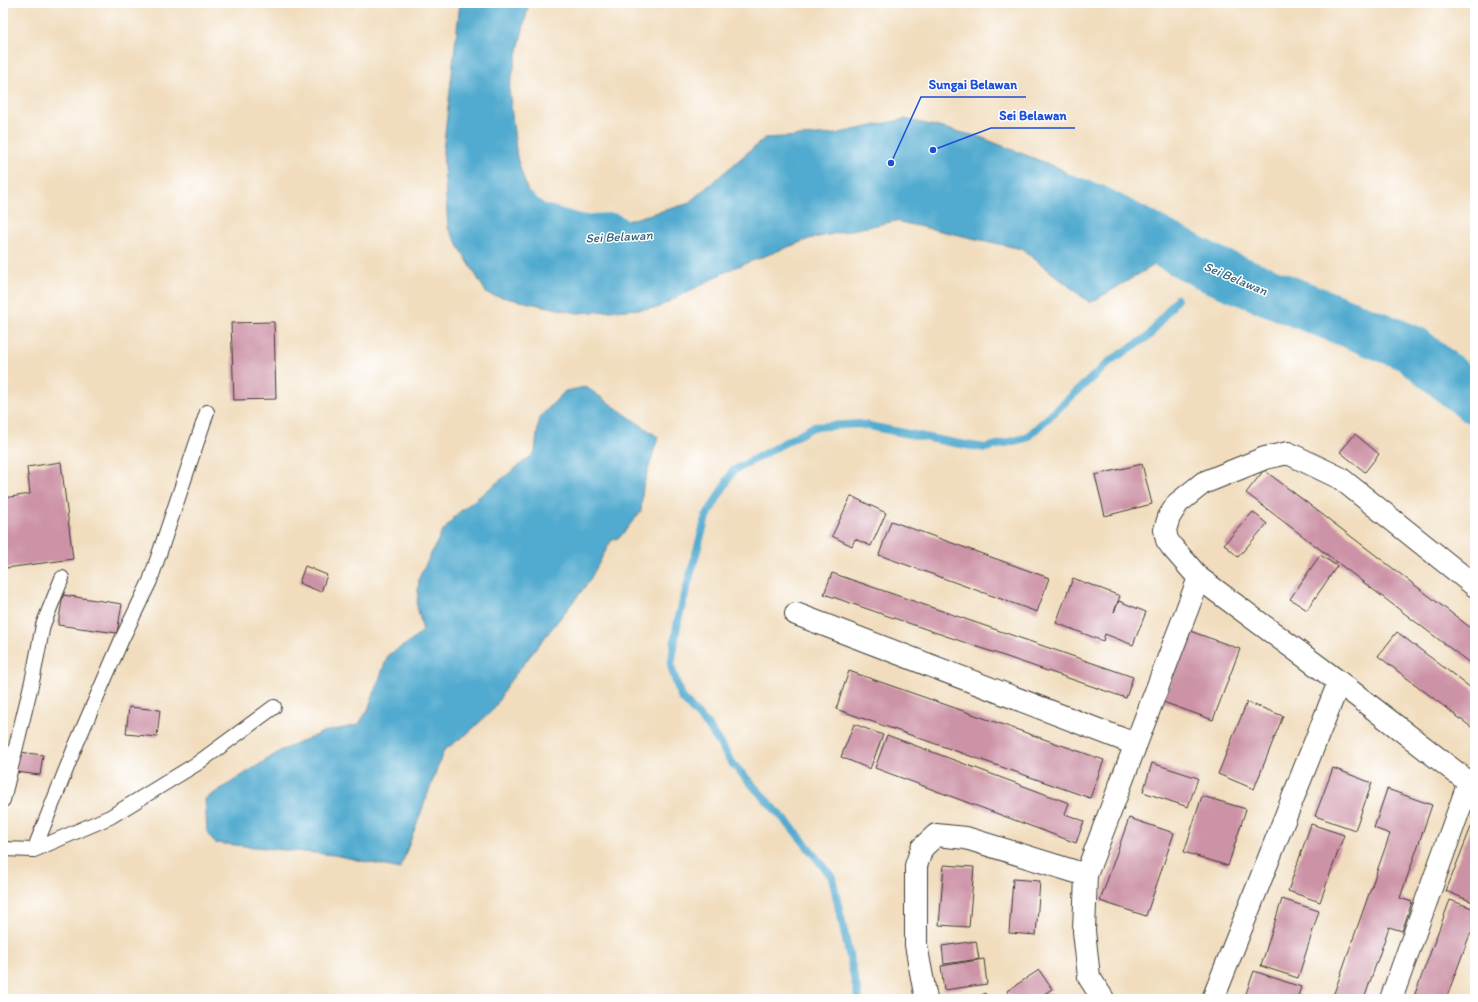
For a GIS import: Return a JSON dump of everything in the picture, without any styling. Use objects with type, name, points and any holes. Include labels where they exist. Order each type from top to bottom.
[{"type":"street","points":[[1391,999],[1472,784],[1339,682],[1199,578],[1167,540],[1165,530],[1169,517],[1178,504],[1203,483],[1264,458],[1288,453],[1340,478],[1475,586]]},
{"type":"street","points":[[1104,999],[1089,977],[1084,931],[1086,875],[1199,578]]},
{"type":"street","points":[[796,614],[1135,744]]},
{"type":"street","points":[[1214,999],[1339,682]]},
{"type":"street","points":[[926,999],[916,945],[916,866],[922,848],[936,835],[966,838],[1086,875]]},
{"type":"lane","points":[[34,850],[90,711],[150,581],[207,412]]},
{"type":"lane","points":[[3,800],[33,677],[42,625],[62,578]]},
{"type":"lane","points":[[3,848],[34,850],[110,817],[161,788],[198,763],[274,707]]},
{"type":"water","points":[[460,3],[529,3],[509,89],[517,158],[540,229],[594,230],[687,204],[765,138],[835,134],[905,119],[980,137],[1061,169],[1168,257],[1090,303],[1022,249],[895,221],[809,239],[731,269],[657,308],[577,313],[487,294],[448,228],[443,151]]},
{"type":"water","points":[[586,387],[658,437],[643,487],[641,511],[620,537],[611,541],[588,583],[507,685],[494,709],[467,734],[444,750],[400,869],[334,855],[215,843],[207,832],[205,799],[282,750],[323,732],[358,725],[368,710],[388,655],[410,642],[423,631],[417,606],[419,578],[441,534],[457,514],[535,453],[539,418],[565,391]]},
{"type":"building","points":[[274,322],[276,399],[234,400],[231,323]]},
{"type":"building","points":[[1355,434],[1379,454],[1365,472],[1340,452]]},
{"type":"building","points":[[61,462],[73,559],[6,568],[3,545],[3,498],[30,494],[27,467]]},
{"type":"building","points":[[1142,464],[1152,504],[1105,516],[1095,475]]},
{"type":"building","points":[[1264,470],[1475,631],[1475,667],[1246,493]]},
{"type":"building","points":[[851,496],[886,513],[871,546],[855,539],[852,546],[832,536]]},
{"type":"building","points":[[1253,512],[1267,524],[1238,557],[1224,544]]},
{"type":"building","points":[[891,521],[1049,578],[1037,612],[879,555]]},
{"type":"building","points":[[1320,555],[1337,566],[1307,610],[1290,599]]},
{"type":"building","points":[[305,566],[327,575],[321,592],[299,583]]},
{"type":"building","points":[[832,573],[1133,677],[1126,698],[824,594]]},
{"type":"building","points":[[1073,578],[1120,596],[1114,612],[1119,601],[1146,612],[1133,645],[1105,634],[1103,641],[1056,623]]},
{"type":"building","points":[[63,595],[122,604],[117,633],[58,625]]},
{"type":"building","points":[[1190,631],[1240,649],[1213,720],[1163,702]]},
{"type":"building","points":[[1397,632],[1475,691],[1475,730],[1378,656]]},
{"type":"building","points":[[849,671],[1104,760],[1090,798],[836,709]]},
{"type":"building","points":[[1247,702],[1283,716],[1254,789],[1218,774]]},
{"type":"building","points":[[129,707],[160,710],[157,737],[126,734]]},
{"type":"building","points":[[854,724],[883,735],[870,769],[841,757]]},
{"type":"building","points":[[887,735],[1069,803],[1065,814],[1084,821],[1076,843],[875,768]]},
{"type":"building","points":[[19,752],[43,755],[40,775],[16,772]]},
{"type":"building","points":[[1152,763],[1198,778],[1188,807],[1143,792]]},
{"type":"building","points":[[1333,768],[1372,783],[1355,830],[1315,816]]},
{"type":"building","points":[[1387,789],[1432,805],[1400,898],[1412,902],[1402,931],[1389,927],[1364,999],[1332,999],[1390,834],[1374,828]]},
{"type":"building","points":[[1202,796],[1246,809],[1228,866],[1184,852]]},
{"type":"building","points":[[1129,818],[1174,833],[1146,916],[1100,901]]},
{"type":"building","points":[[1311,824],[1344,835],[1320,902],[1288,891]]},
{"type":"building","points":[[1471,827],[1475,829],[1475,903],[1446,891]]},
{"type":"building","points":[[944,865],[974,867],[969,927],[939,925]]},
{"type":"building","points":[[1013,879],[1040,881],[1036,935],[1009,933]]},
{"type":"building","points":[[1282,899],[1319,911],[1298,978],[1261,966]]},
{"type":"building","points":[[1450,900],[1475,909],[1475,936],[1470,934],[1446,999],[1413,999]]},
{"type":"building","points":[[976,941],[979,959],[944,964],[942,946]]},
{"type":"building","points":[[984,959],[987,984],[944,990],[941,966]]},
{"type":"building","points":[[1039,970],[1052,989],[1036,999],[1012,999],[1007,991]]},
{"type":"building","points":[[1254,971],[1301,987],[1297,999],[1244,999]]},
{"type":"building","points":[[985,993],[988,999],[976,999]]},
{"type":"building","points":[[1049,993],[1054,999],[1040,999]]},
{"type":"waterway","name":"Sei Belawan","points":[[491,186],[492,193],[534,226],[581,239],[610,237]]},
{"type":"waterway","name":"Sei Belawan","points":[[1067,198],[1095,208],[1214,270],[1412,349],[1475,400]]},
{"type":"waterway","points":[[859,999],[832,877],[794,830],[732,763],[709,727],[681,697],[671,666],[678,620],[706,517],[733,471],[813,427],[859,424],[985,448],[1026,438],[1110,361],[1149,336],[1177,299]]},
{"type":"place","name":"Sei Belawan","points":[[933,150]]},
{"type":"place","name":"Sungai Belawan","points":[[891,163]]}]
